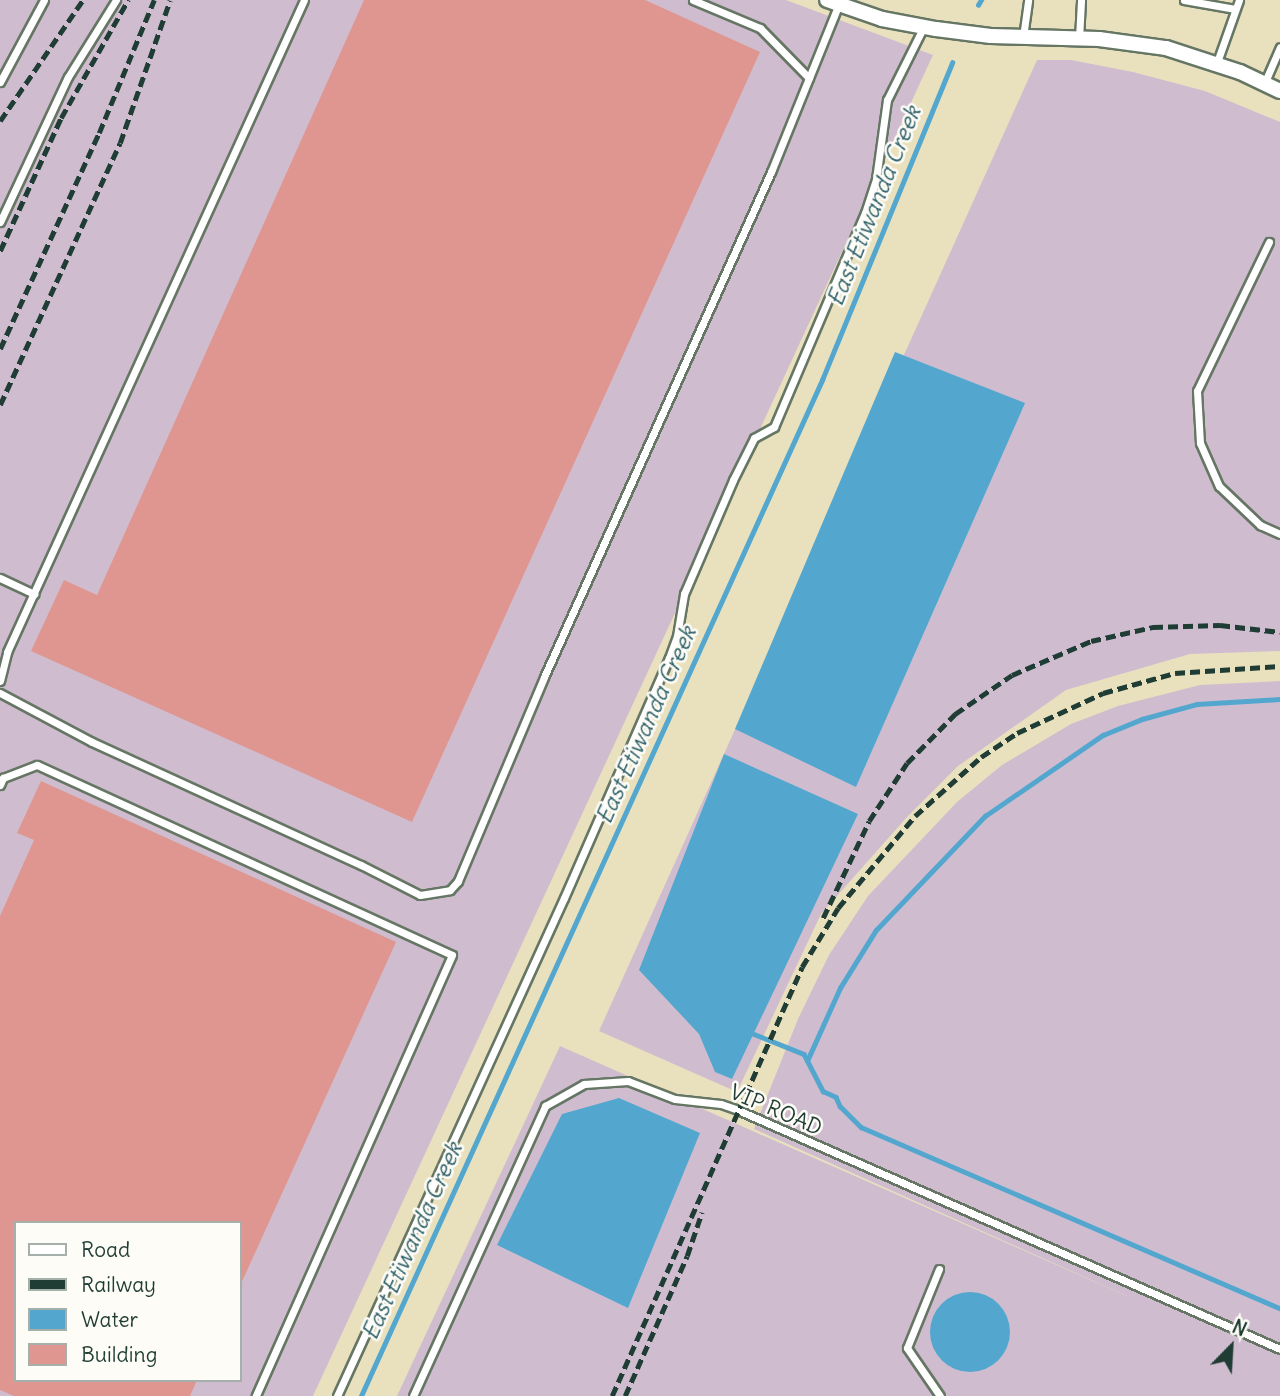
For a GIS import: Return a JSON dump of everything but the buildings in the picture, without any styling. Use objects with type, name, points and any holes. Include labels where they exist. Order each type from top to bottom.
[{"type":"street","points":[[833,2],[882,19],[930,28],[992,36],[1079,39],[1166,48],[1280,91]]},
{"type":"lane","points":[[0,82],[44,0]]},
{"type":"lane","points":[[0,222],[68,77],[116,0]]},
{"type":"lane","points":[[0,681],[3,657],[304,0]]},
{"type":"lane","points":[[693,0],[761,28],[809,78]]},
{"type":"lane","points":[[1023,37],[1028,0]]},
{"type":"lane","points":[[1184,0],[1235,9]]},
{"type":"lane","points":[[1216,65],[1239,0]]},
{"type":"lane","points":[[0,693],[92,742],[361,865],[420,895],[450,890],[458,880],[539,690],[771,172],[809,78],[833,2]]},
{"type":"lane","points":[[1079,39],[1081,4]]},
{"type":"lane","points":[[337,1396],[564,898],[669,658],[677,636],[684,594],[733,480],[754,438],[774,427],[865,213],[876,179],[887,100],[930,28]]},
{"type":"lane","points":[[1264,84],[1280,47]]},
{"type":"lane","points":[[1269,242],[1197,391],[1200,443],[1219,486],[1260,525],[1280,534]]},
{"type":"lane","points":[[0,578],[34,594]]},
{"type":"lane","points":[[0,785],[3,778],[37,765],[452,955],[256,1396]]},
{"type":"lane","name":"VIP ROAD","points":[[413,1396],[545,1106],[584,1084],[628,1081],[675,1099],[721,1104],[738,1110],[1280,1349]]},
{"type":"lane","points":[[939,1269],[907,1348],[940,1396]]},
{"type":"shaded area","points":[[0,0],[786,0],[933,55],[313,1396],[0,1396]]},
{"type":"shaded area","points":[[1037,60],[1071,60],[1133,72],[1205,91],[1280,122],[1280,651],[1190,654],[1066,690],[958,766],[907,817],[821,914],[737,1092],[599,1031]]},
{"type":"shaded area","points":[[1280,681],[1280,1396],[397,1396],[560,1046],[1145,1304],[754,1129],[798,1019],[829,955],[868,896],[957,802],[1002,765],[1071,724],[1118,706],[1200,685]]},
{"type":"water","points":[[895,352],[1025,403],[856,787],[735,729]]},
{"type":"water","points":[[724,754],[858,814],[732,1079],[715,1072],[699,1034],[639,970]]},
{"type":"water","points":[[619,1098],[700,1133],[628,1308],[497,1245],[562,1114]]},
{"type":"water","points":[[970,1292],[985,1295],[998,1304],[1007,1317],[1010,1332],[1007,1347],[998,1360],[985,1369],[970,1372],[955,1369],[942,1360],[933,1347],[930,1332],[933,1317],[942,1304],[955,1295]]},
{"type":"waterway","name":"East Etiwanda Creek","points":[[978,5],[981,0]]},
{"type":"waterway","name":"East Etiwanda Creek","points":[[361,1396],[822,380],[952,63]]},
{"type":"waterway","points":[[807,1061],[840,988],[876,930],[985,816],[1103,735],[1142,719],[1197,704],[1280,699]]},
{"type":"waterway","points":[[749,1032],[804,1054],[823,1091],[836,1097],[840,1106],[861,1127],[1280,1308]]},
{"type":"railway","points":[[0,121],[83,0]]},
{"type":"railway","points":[[0,251],[61,118],[128,0]]},
{"type":"railway","points":[[0,349],[99,133],[154,0]]},
{"type":"railway","points":[[0,405],[120,143],[170,0]]},
{"type":"railway","points":[[823,918],[869,821],[907,763],[955,714],[1012,675],[1091,641],[1153,627],[1220,625],[1280,632]]},
{"type":"railway","points":[[612,1396],[802,967],[838,908],[915,816],[981,757],[1017,733],[1103,693],[1175,673],[1280,666]]},
{"type":"railway","points":[[625,1396],[687,1256],[702,1212]]}]
